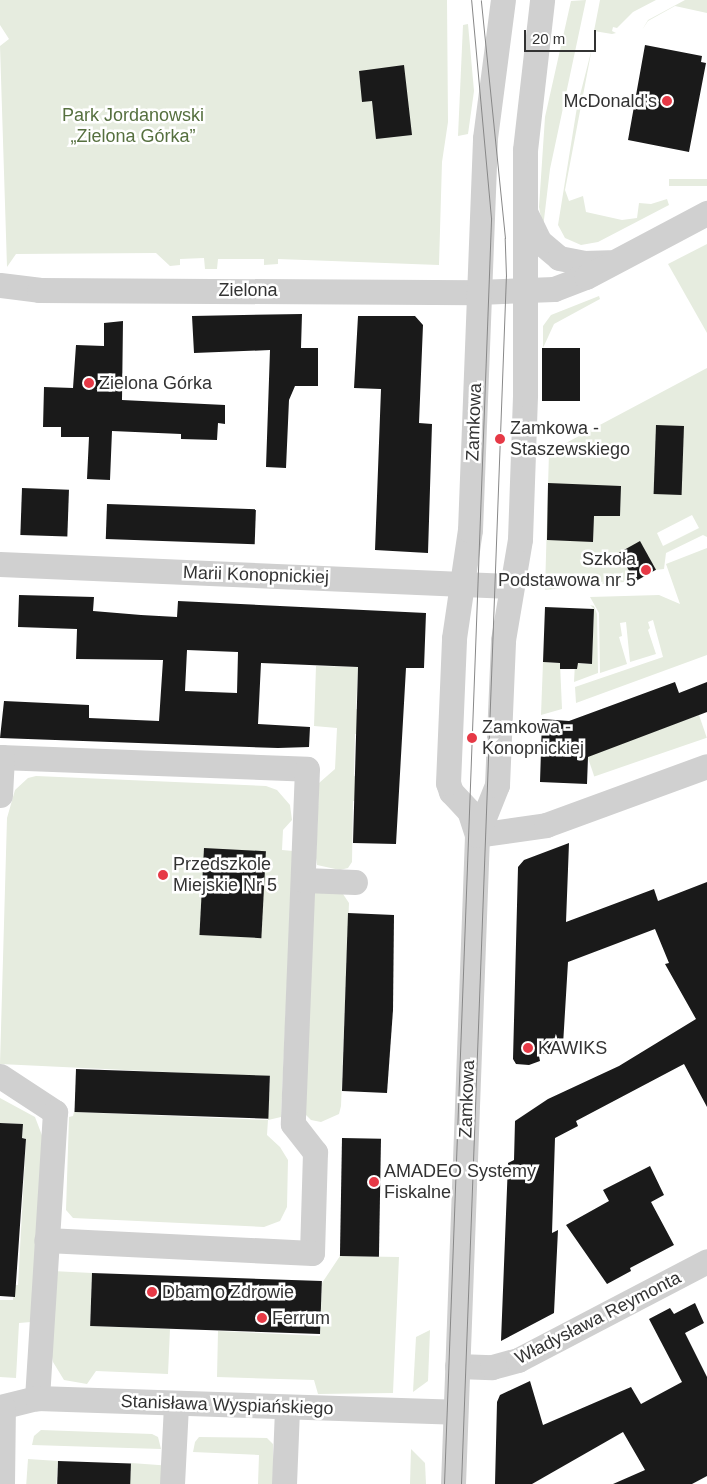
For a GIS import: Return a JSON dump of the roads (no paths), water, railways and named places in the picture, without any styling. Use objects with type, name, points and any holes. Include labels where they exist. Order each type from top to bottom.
[{"type":"street","name":"Zamkowa","points":[[453,1484],[477,835],[497,785],[503,640],[520,539],[526,394],[523,205],[528,109],[539,36],[542,0]]},
{"type":"street","points":[[539,36],[559,0]]},
{"type":"street","name":"Zamkowa","points":[[477,835],[469,811],[451,792],[448,783],[453,645],[470,530],[488,292],[485,138],[503,3]]},
{"type":"street","points":[[523,205],[529,227],[539,242],[559,258],[584,263],[617,260]]},
{"type":"street","name":"Zielona","points":[[0,285],[39,290],[488,292],[524,290],[569,285],[707,213]]},
{"type":"street","name":"Marii Konopnickiej","points":[[0,564],[512,586]]},
{"type":"street","points":[[0,795],[1,757],[307,769],[293,1124],[315,1152],[312,1253],[46,1240]]},
{"type":"street","points":[[477,835],[546,825],[707,766]]},
{"type":"street","points":[[304,880],[355,882]]},
{"type":"street","points":[[0,1076],[55,1112],[37,1398]]},
{"type":"street","name":"Władysława Reymonta","points":[[457,1366],[492,1366],[518,1360],[707,1261]]},
{"type":"street","name":"Stanisława Wyspiańskiego","points":[[2,1407],[37,1398],[287,1408],[455,1412]]},
{"type":"street","points":[[172,1484],[176,1404]]},
{"type":"street","points":[[2,1407],[2,1484]]},
{"type":"street","points":[[284,1484],[287,1408]]},
{"type":"tram line","points":[[444,1484],[491,218],[471,0]]},
{"type":"tram line","points":[[461,1484],[506,276],[505,238],[481,0]]},
{"type":"place","name":"McDonald's","points":[[667,101]]},
{"type":"place","name":"Zielona Górka","points":[[89,383]]},
{"type":"place","name":"Zamkowa - Staszewskiego","points":[[500,439]]},
{"type":"place","name":"Szkoła Podstawowa nr 5","points":[[646,570]]},
{"type":"place","name":"Zamkowa - Konopnickiej","points":[[472,738]]},
{"type":"place","name":"Przedszkole Miejskie Nr 5","points":[[163,875]]},
{"type":"place","name":"KAWIKS","points":[[528,1048]]},
{"type":"place","name":"AMADEO Systemy Fiskalne","points":[[374,1182]]},
{"type":"place","name":"Dbam o Zdrowie","points":[[152,1292]]},
{"type":"place","name":"Ferrum","points":[[262,1318]]},
{"type":"park label","name":"Park Jordanowski „Zielona Górka”","points":[[133,126]]}]
